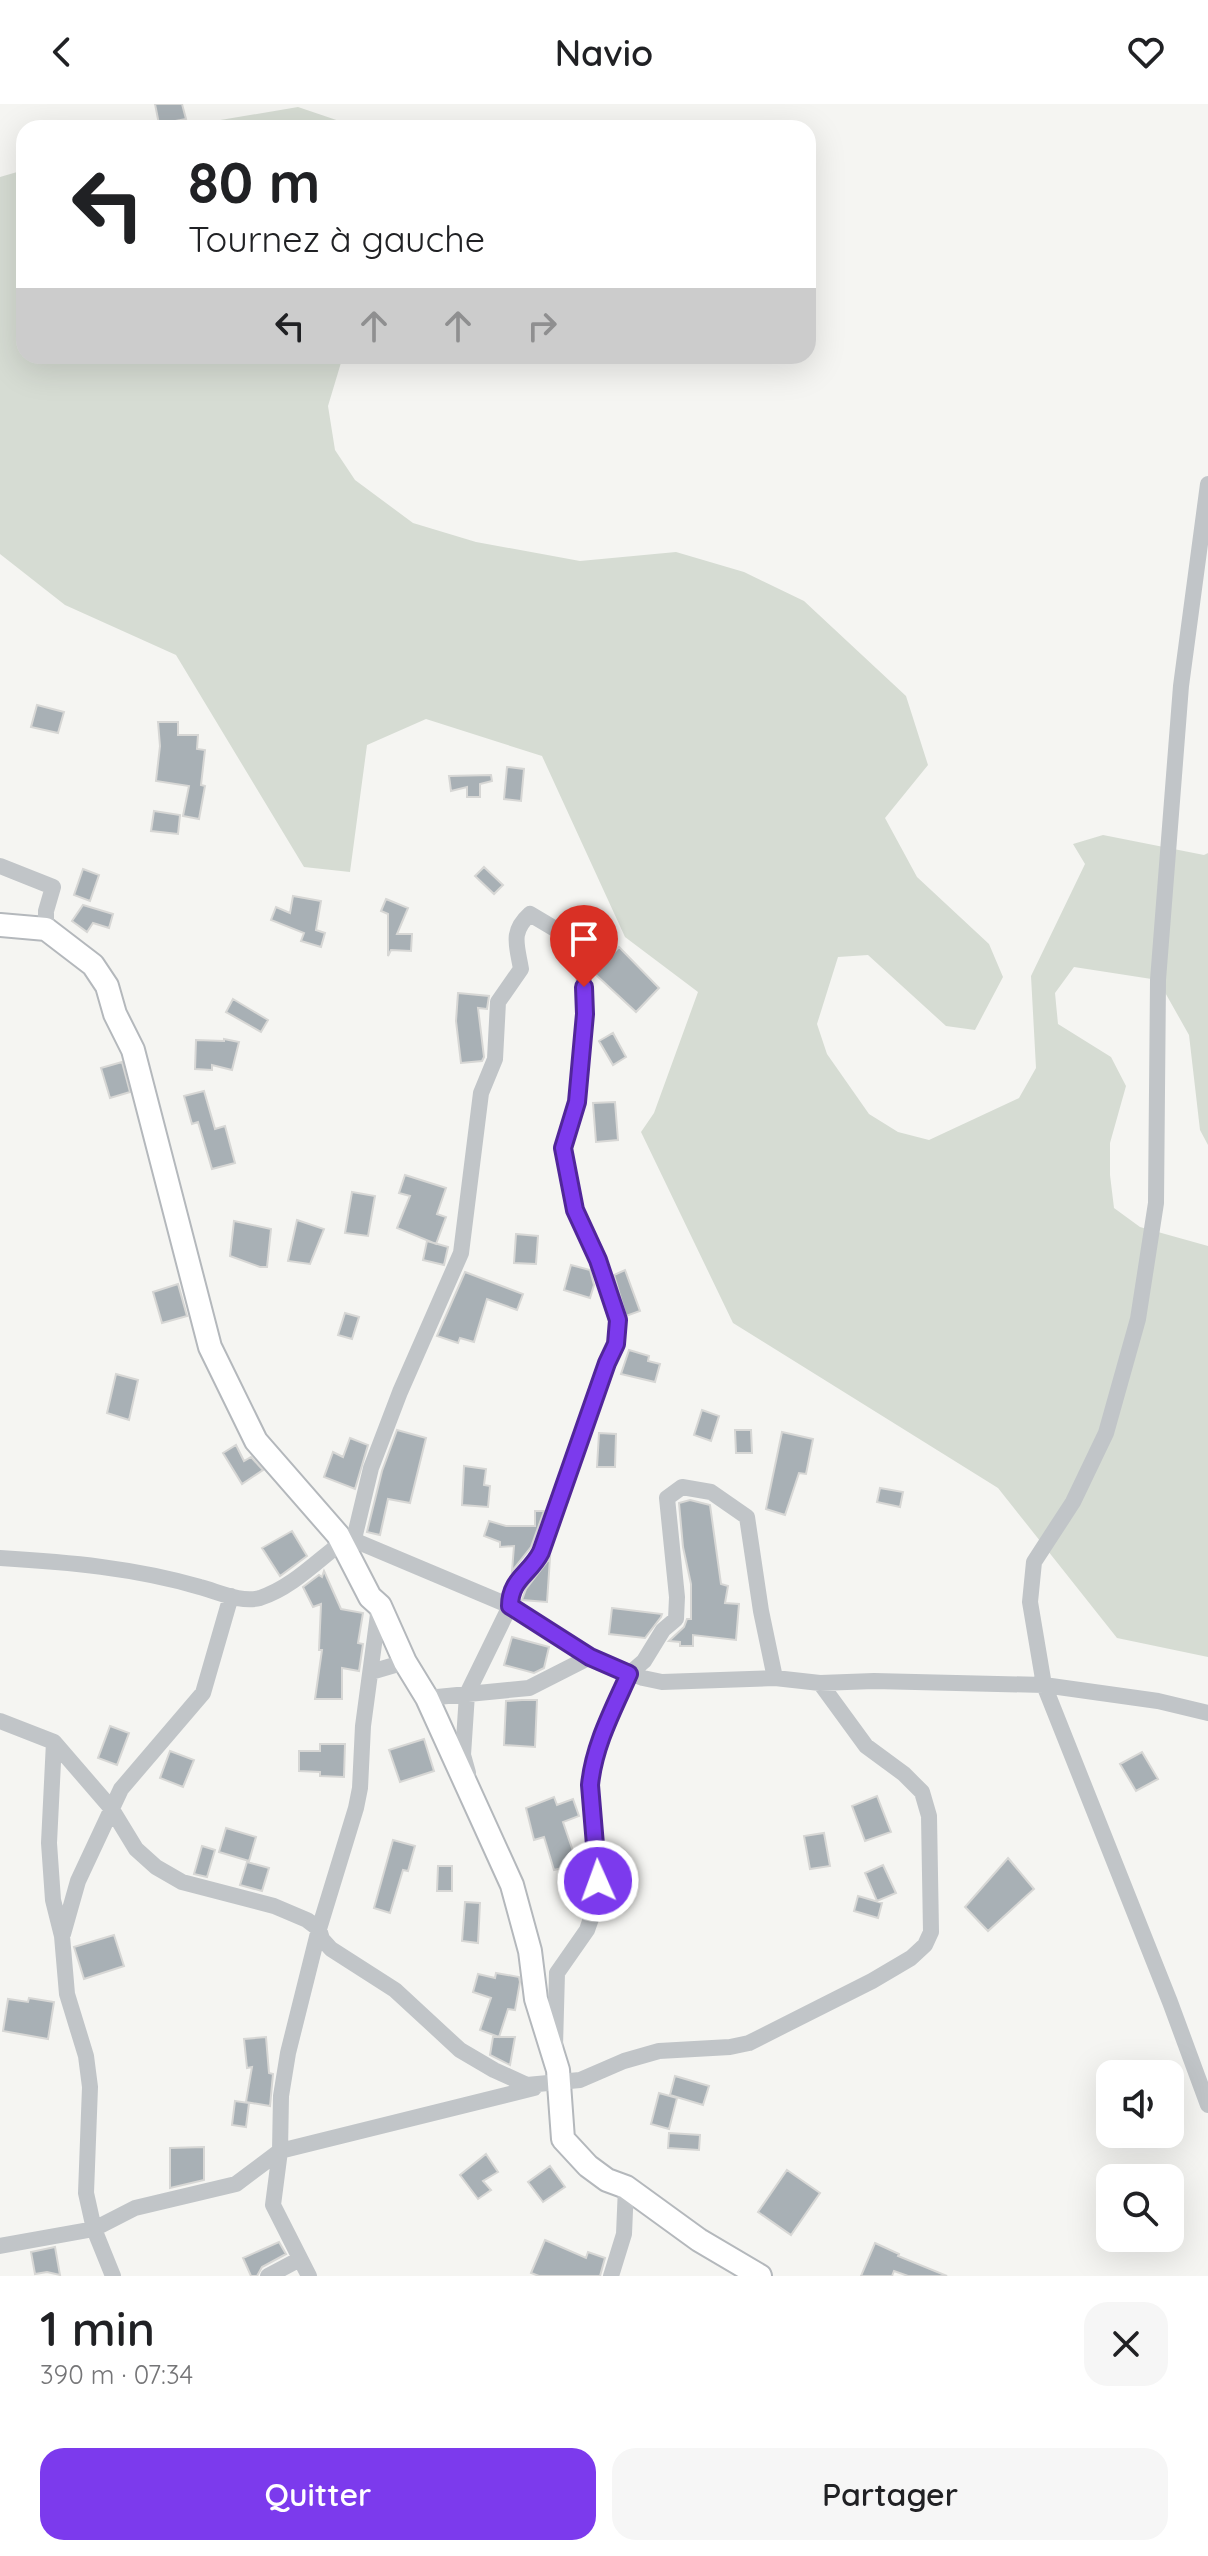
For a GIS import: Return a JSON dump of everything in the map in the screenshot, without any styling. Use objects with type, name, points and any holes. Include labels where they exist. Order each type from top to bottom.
[{"type":"main road","points":[[0,925],[46,929],[93,965],[107,986],[115,1014],[133,1050],[210,1347],[256,1441],[344,1539],[370,1597],[380,1606],[405,1662],[427,1698],[512,1885],[530,1951],[536,1999],[558,2076],[563,2139],[588,2166],[607,2180],[626,2187],[699,2240],[760,2276]]},
{"type":"street","points":[[1208,484],[1181,686],[1158,980],[1156,1203],[1138,1319],[1106,1433],[1073,1502],[1034,1562],[1030,1602],[1044,1685],[1165,1987],[1208,2105]]},
{"type":"street","points":[[0,866],[53,887],[46,911],[46,929]]},
{"type":"street","points":[[0,1558],[90,1563],[248,1600],[290,1583],[344,1539],[400,1392],[461,1253],[481,1093],[495,1059],[498,1002],[521,969],[516,939],[519,924],[530,914],[567,936],[583,960],[585,1014],[577,1102],[563,1148],[575,1210],[598,1260],[619,1330],[541,1552],[536,1563],[517,1580],[510,1593],[510,1606],[467,1694],[463,1755],[477,1807]]},
{"type":"street","points":[[558,2076],[553,2053],[557,1973],[587,1930],[595,1907],[597,1854],[591,1770],[598,1744],[629,1674],[644,1661],[663,1630],[676,1619],[677,1597],[667,1498],[682,1487],[711,1492],[747,1517],[775,1678]]},
{"type":"street","points":[[344,1539],[510,1606],[590,1657],[629,1674],[662,1682],[775,1678],[820,1683],[874,1681],[1044,1685],[1158,1701],[1208,1713]]},
{"type":"street","points":[[62,1936],[78,1881],[111,1808],[129,1779],[199,1701],[218,1650],[231,1596]]},
{"type":"street","points":[[309,2276],[273,2205],[280,2151],[281,2096],[288,2053],[319,1929],[358,1798],[363,1726],[380,1606]]},
{"type":"street","points":[[427,1698],[529,1688],[590,1657]]},
{"type":"street","points":[[371,1672],[405,1662]]},
{"type":"street","points":[[0,2246],[94,2229],[135,2208],[236,2184],[280,2151],[558,2076],[580,2080],[624,2061],[659,2051],[749,2043],[911,1958],[925,1945],[931,1932],[929,1816],[922,1792],[904,1774],[866,1746],[820,1683]]},
{"type":"street","points":[[0,1721],[54,1742],[111,1808],[136,1849],[156,1867],[182,1882],[274,1906],[307,1920],[319,1929],[322,1939],[331,1949],[395,1990],[460,2050],[494,2070],[527,2085],[558,2076]]},
{"type":"street","points":[[54,1742],[49,1843],[53,1900],[62,1936],[67,1994],[86,2056],[90,2087],[85,2184],[94,2229],[113,2276]]},
{"type":"street","points":[[611,2276],[624,2234],[626,2187]]},
{"type":"street","points":[[268,2276],[300,2259]]},
{"type":"shaded area","points":[[298,107],[336,120],[221,120]]},
{"type":"shaded area","points":[[16,172],[16,364],[341,364],[328,406],[335,450],[355,480],[413,523],[476,542],[580,561],[676,552],[744,572],[804,601],[906,696],[928,765],[885,818],[917,877],[989,944],[1003,977],[975,1030],[946,1026],[868,955],[838,957],[817,1024],[827,1054],[869,1114],[898,1132],[929,1140],[1019,1098],[1036,1068],[1031,976],[1085,864],[1073,844],[1103,835],[1204,855],[1208,853],[1208,1145],[1200,1130],[1189,1035],[1158,980],[1074,967],[1055,993],[1058,1024],[1111,1057],[1126,1086],[1110,1143],[1114,1208],[1140,1227],[1208,1246],[1208,1657],[1117,1638],[998,1488],[733,1323],[641,1132],[654,1113],[698,992],[625,937],[542,756],[426,719],[367,745],[350,872],[304,867],[176,655],[65,605],[0,554],[0,177]]},
{"type":"building","points":[[155,104],[182,104],[186,119],[158,120]]},
{"type":"building","points":[[37,705],[64,712],[58,733],[31,727]]},
{"type":"building","points":[[158,722],[178,722],[178,735],[198,735],[197,749],[205,750],[201,785],[205,786],[199,819],[183,816],[189,786],[156,781],[160,746]]},
{"type":"building","points":[[507,767],[524,769],[521,801],[504,799]]},
{"type":"building","points":[[491,775],[492,781],[480,784],[480,797],[467,797],[467,787],[451,791],[449,776]]},
{"type":"building","points":[[154,811],[180,815],[178,834],[151,831]]},
{"type":"building","points":[[484,867],[503,885],[494,894],[475,876]]},
{"type":"building","points":[[83,869],[99,875],[90,901],[74,895]]},
{"type":"building","points":[[293,896],[321,901],[316,930],[325,933],[321,947],[301,941],[304,933],[271,920],[276,907],[290,913]]},
{"type":"building","points":[[386,899],[408,908],[397,934],[412,934],[411,951],[391,950],[388,956],[388,914],[381,911]]},
{"type":"building","points":[[83,905],[113,914],[109,928],[93,923],[87,932],[72,921]]},
{"type":"building","points":[[619,947],[659,988],[636,1012],[595,974]]},
{"type":"building","points":[[458,993],[489,996],[487,1009],[478,1008],[482,1061],[461,1063],[456,1021]]},
{"type":"building","points":[[233,999],[268,1020],[261,1032],[226,1012]]},
{"type":"building","points":[[613,1033],[626,1057],[613,1065],[599,1041]]},
{"type":"building","points":[[196,1040],[239,1042],[232,1070],[212,1065],[212,1070],[195,1069]]},
{"type":"building","points":[[122,1062],[130,1092],[110,1098],[101,1068]]},
{"type":"building","points":[[204,1091],[215,1129],[225,1126],[235,1163],[212,1169],[198,1122],[192,1124],[184,1096]]},
{"type":"building","points":[[615,1102],[618,1140],[596,1142],[593,1103]]},
{"type":"building","points":[[405,1175],[446,1188],[437,1214],[446,1217],[436,1244],[397,1228],[410,1196],[399,1193]]},
{"type":"building","points":[[352,1192],[375,1196],[368,1236],[345,1233]]},
{"type":"building","points":[[297,1220],[324,1229],[310,1264],[288,1261]]},
{"type":"building","points":[[234,1221],[271,1229],[267,1267],[230,1256]]},
{"type":"building","points":[[516,1234],[538,1236],[536,1264],[514,1263]]},
{"type":"building","points":[[427,1241],[448,1247],[444,1265],[423,1260]]},
{"type":"building","points":[[571,1265],[590,1270],[594,1285],[590,1298],[564,1290]]},
{"type":"building","points":[[625,1270],[640,1311],[626,1316],[614,1275]]},
{"type":"building","points":[[465,1272],[523,1294],[517,1310],[487,1299],[474,1342],[460,1338],[458,1343],[437,1336]]},
{"type":"building","points":[[178,1284],[187,1316],[162,1323],[153,1292]]},
{"type":"building","points":[[345,1313],[359,1317],[352,1339],[338,1335]]},
{"type":"building","points":[[629,1350],[649,1356],[648,1361],[660,1364],[655,1382],[621,1374]]},
{"type":"building","points":[[116,1374],[138,1380],[129,1420],[107,1413]]},
{"type":"building","points":[[702,1410],[719,1416],[711,1441],[694,1435]]},
{"type":"building","points":[[397,1430],[426,1438],[410,1503],[388,1499],[380,1535],[367,1532],[382,1471]]},
{"type":"building","points":[[735,1430],[751,1430],[752,1453],[736,1453]]},
{"type":"building","points":[[782,1432],[813,1439],[806,1474],[799,1473],[785,1515],[766,1509]]},
{"type":"building","points":[[599,1433],[616,1434],[615,1467],[597,1467]]},
{"type":"building","points":[[350,1438],[368,1445],[355,1489],[324,1477],[333,1452],[343,1457]]},
{"type":"building","points":[[236,1445],[244,1461],[251,1457],[263,1470],[242,1484],[223,1453]]},
{"type":"building","points":[[464,1466],[486,1469],[484,1485],[490,1486],[488,1507],[462,1505]]},
{"type":"building","points":[[880,1488],[903,1492],[900,1507],[877,1502]]},
{"type":"building","points":[[690,1500],[710,1505],[721,1584],[728,1586],[725,1603],[739,1604],[736,1640],[693,1635],[693,1646],[680,1646],[680,1642],[669,1641],[684,1627],[687,1619],[691,1619],[691,1584],[683,1547],[679,1503]]},
{"type":"building","points":[[535,1511],[544,1511],[531,1547],[512,1571],[514,1546],[500,1547],[500,1542],[484,1536],[489,1521],[506,1526],[535,1526]]},
{"type":"building","points":[[292,1531],[307,1556],[280,1576],[262,1548]]},
{"type":"building","points":[[550,1558],[547,1602],[522,1600],[526,1589]]},
{"type":"building","points":[[324,1571],[341,1609],[363,1613],[358,1643],[363,1644],[359,1671],[342,1668],[342,1699],[315,1699],[322,1650],[319,1650],[321,1604],[313,1607],[303,1587],[319,1575],[322,1577]]},
{"type":"building","points":[[612,1608],[662,1614],[645,1638],[609,1634]]},
{"type":"building","points":[[512,1637],[549,1647],[544,1668],[534,1673],[504,1665]]},
{"type":"building","points":[[537,1700],[535,1747],[504,1745],[506,1701]]},
{"type":"building","points":[[110,1726],[129,1733],[117,1765],[98,1758]]},
{"type":"building","points":[[424,1739],[434,1771],[400,1782],[389,1750]]},
{"type":"building","points":[[320,1744],[345,1744],[344,1777],[299,1771],[299,1751],[320,1751]]},
{"type":"building","points":[[170,1751],[194,1760],[183,1787],[160,1778]]},
{"type":"building","points":[[1142,1752],[1158,1779],[1136,1791],[1120,1764]]},
{"type":"building","points":[[877,1796],[891,1832],[865,1841],[852,1806]]},
{"type":"building","points":[[554,1797],[557,1805],[573,1799],[579,1816],[563,1822],[573,1851],[585,1847],[584,1902],[573,1905],[562,1868],[554,1870],[544,1837],[534,1840],[526,1808]]},
{"type":"building","points":[[226,1828],[256,1837],[249,1861],[219,1852]]},
{"type":"building","points":[[824,1833],[830,1866],[810,1869],[804,1836]]},
{"type":"building","points":[[393,1840],[415,1846],[408,1871],[403,1870],[390,1913],[374,1908]]},
{"type":"building","points":[[202,1846],[215,1850],[207,1877],[194,1874]]},
{"type":"building","points":[[1008,1858],[1034,1889],[988,1931],[965,1907]]},
{"type":"building","points":[[247,1862],[269,1868],[262,1891],[240,1885]]},
{"type":"building","points":[[883,1865],[896,1893],[877,1901],[865,1873]]},
{"type":"building","points":[[438,1866],[452,1866],[452,1891],[437,1891]]},
{"type":"building","points":[[858,1896],[882,1903],[878,1918],[854,1911]]},
{"type":"building","points":[[465,1902],[480,1903],[478,1943],[462,1941]]},
{"type":"building","points":[[114,1935],[124,1966],[84,1979],[74,1947]]},
{"type":"building","points":[[496,1973],[519,1977],[520,1982],[515,2010],[508,2009],[499,2037],[480,2030],[491,1998],[473,1992],[478,1974],[495,1978]]},
{"type":"building","points":[[29,1998],[54,2002],[48,2039],[3,2031],[8,1999],[28,2002]]},
{"type":"building","points":[[266,2037],[269,2073],[273,2074],[270,2106],[246,2102],[252,2067],[247,2068],[244,2039]]},
{"type":"building","points":[[493,2037],[515,2037],[510,2065],[490,2055]]},
{"type":"building","points":[[675,2076],[709,2086],[703,2105],[670,2095]]},
{"type":"building","points":[[659,2093],[677,2098],[669,2129],[651,2124]]},
{"type":"building","points":[[235,2101],[249,2103],[246,2127],[232,2125]]},
{"type":"building","points":[[669,2133],[700,2135],[699,2150],[668,2148]]},
{"type":"building","points":[[204,2147],[204,2180],[170,2188],[170,2148]]},
{"type":"building","points":[[486,2154],[498,2172],[483,2181],[491,2190],[478,2199],[460,2175]]},
{"type":"building","points":[[550,2166],[565,2187],[543,2202],[528,2182]]},
{"type":"building","points":[[787,2170],[820,2193],[791,2235],[758,2212]]},
{"type":"building","points":[[545,2240],[586,2258],[588,2252],[605,2258],[600,2276],[539,2276],[531,2273]]},
{"type":"building","points":[[279,2242],[286,2254],[262,2267],[257,2276],[251,2276],[243,2258]]},
{"type":"building","points":[[875,2243],[947,2276],[908,2276],[894,2271],[892,2276],[861,2276]]},
{"type":"building","points":[[55,2247],[60,2275],[47,2272],[35,2274],[31,2252]]},
{"type":"route","points":[[584,987],[585,1014],[577,1102],[563,1148],[575,1210],[598,1260],[619,1330],[541,1552],[536,1563],[517,1580],[510,1593],[510,1606],[590,1657],[629,1674],[598,1744],[591,1770],[598,1881]]}]
